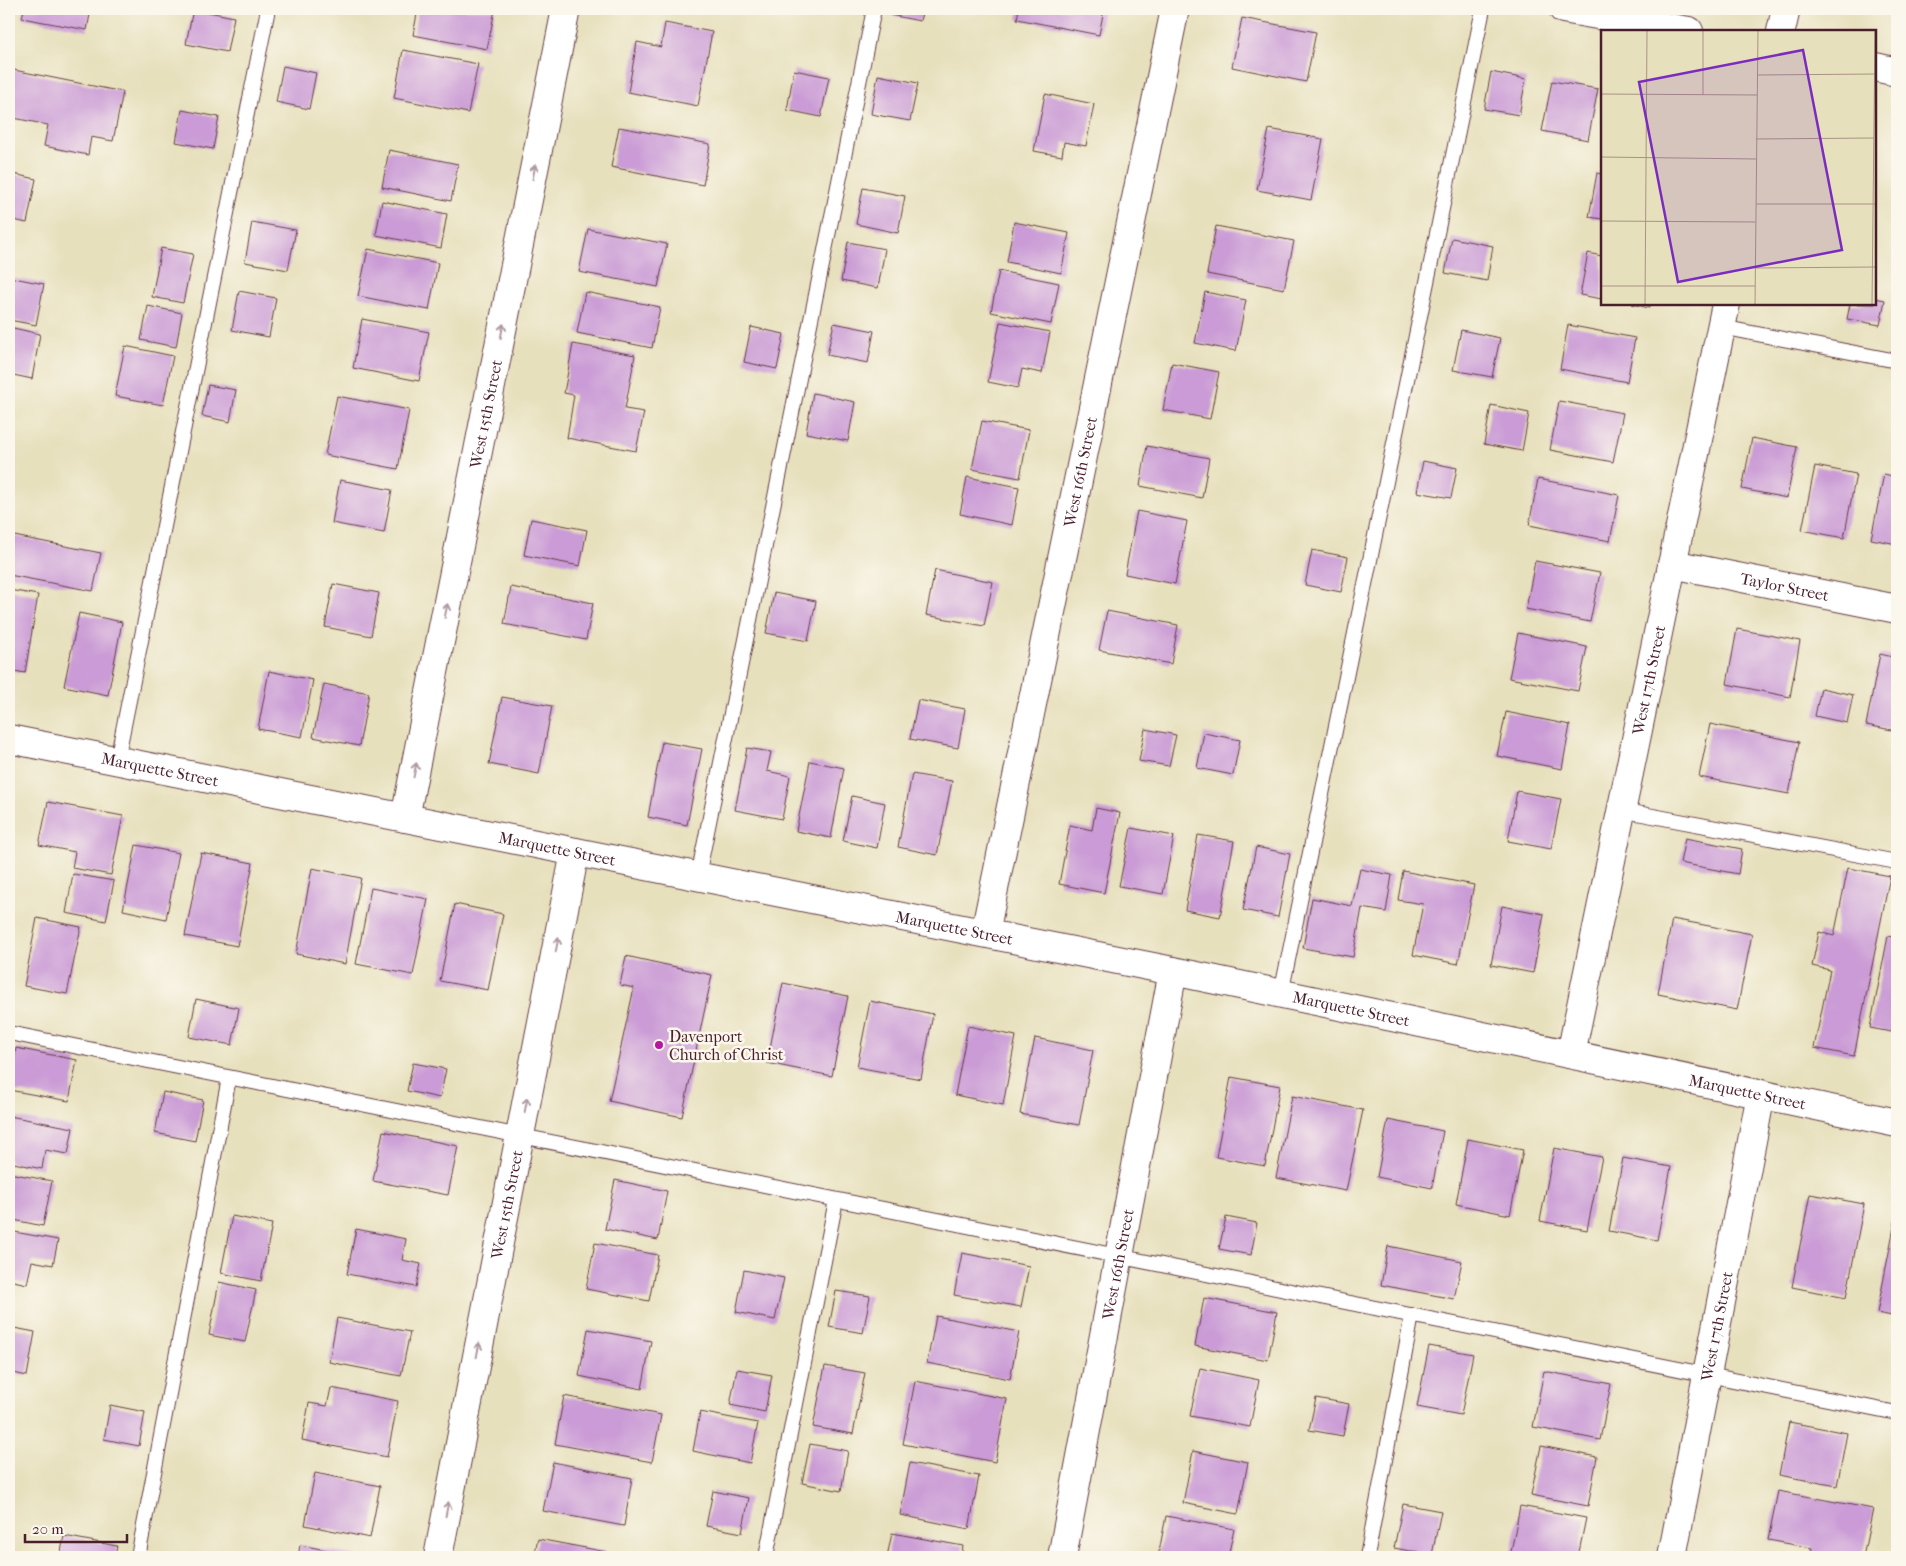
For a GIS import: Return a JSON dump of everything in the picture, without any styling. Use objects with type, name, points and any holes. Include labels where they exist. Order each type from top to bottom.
[{"type":"street","name":"West 15th Street","points":[[405,818],[566,9]]},
{"type":"street","name":"West 16th Street","points":[[985,933],[1175,9]]},
{"type":"street","points":[[1562,9],[1683,30]]},
{"type":"street","points":[[1781,30],[1786,9]]},
{"type":"street","points":[[1876,67],[1897,72]]},
{"type":"street","name":"West 17th Street","points":[[1571,1054],[1723,316]]},
{"type":"street","name":"Taylor Street","points":[[1672,564],[1897,609]]},
{"type":"street","name":"Marquette Street","points":[[9,739],[1173,971],[1897,1123]]},
{"type":"street","name":"West 15th Street","points":[[438,1557],[575,852]]},
{"type":"street","name":"West 16th Street","points":[[1062,1557],[1173,971]]},
{"type":"street","name":"West 17th Street","points":[[1672,1557],[1761,1094]]},
{"type":"lane","points":[[117,760],[268,9]]},
{"type":"lane","points":[[698,876],[874,9]]},
{"type":"lane","points":[[1281,994],[1483,9]]},
{"type":"lane","points":[[1723,316],[1897,361]]},
{"type":"lane","points":[[1621,810],[1897,862]]},
{"type":"lane","points":[[9,1033],[1897,1413]]},
{"type":"lane","points":[[138,1557],[229,1078]]},
{"type":"lane","points":[[766,1557],[836,1200]]},
{"type":"lane","points":[[1367,1557],[1412,1315]]},
{"type":"building","points":[[24,9],[91,9],[87,30],[22,18]]},
{"type":"building","points":[[193,9],[234,17],[227,52],[186,44]]},
{"type":"building","points":[[418,9],[495,10],[487,49],[413,35]]},
{"type":"building","points":[[891,9],[923,9],[920,21],[890,15]]},
{"type":"building","points":[[1019,9],[1104,9],[1099,35],[1017,19]]},
{"type":"building","points":[[1242,18],[1316,32],[1306,82],[1232,67]]},
{"type":"building","points":[[665,23],[712,32],[698,106],[628,92],[637,42],[661,47]]},
{"type":"building","points":[[403,50],[478,64],[468,113],[394,98]]},
{"type":"building","points":[[283,66],[316,73],[309,109],[276,102]]},
{"type":"building","points":[[9,69],[123,92],[113,141],[91,137],[88,155],[44,146],[48,125],[9,117]]},
{"type":"building","points":[[794,70],[829,77],[821,117],[787,110]]},
{"type":"building","points":[[1491,72],[1526,79],[1519,115],[1484,109]]},
{"type":"building","points":[[878,75],[918,83],[910,121],[871,114]]},
{"type":"building","points":[[1552,81],[1598,89],[1588,140],[1542,131]]},
{"type":"building","points":[[1045,94],[1094,104],[1086,146],[1064,142],[1062,156],[1034,151]]},
{"type":"building","points":[[182,110],[219,117],[213,149],[176,142]]},
{"type":"building","points":[[619,127],[710,144],[703,185],[611,167]]},
{"type":"building","points":[[1269,129],[1323,139],[1311,200],[1257,190]]},
{"type":"building","points":[[389,150],[458,164],[451,201],[382,187]]},
{"type":"building","points":[[9,173],[36,179],[27,223],[9,219]]},
{"type":"building","points":[[1597,173],[1601,174],[1601,219],[1589,217]]},
{"type":"building","points":[[863,188],[905,196],[898,233],[856,224]]},
{"type":"building","points":[[382,201],[447,214],[441,248],[376,235]]},
{"type":"building","points":[[252,222],[296,230],[288,270],[245,262]]},
{"type":"building","points":[[1014,222],[1069,233],[1061,273],[1007,262]]},
{"type":"building","points":[[1216,226],[1294,241],[1284,289],[1207,274]]},
{"type":"building","points":[[588,229],[667,244],[658,287],[579,272]]},
{"type":"building","points":[[1452,238],[1493,246],[1487,281],[1445,273]]},
{"type":"building","points":[[848,242],[885,249],[878,288],[841,281]]},
{"type":"building","points":[[161,248],[193,254],[183,303],[152,297]]},
{"type":"building","points":[[368,249],[438,263],[429,310],[358,296]]},
{"type":"building","points":[[1588,253],[1601,256],[1601,299],[1580,295]]},
{"type":"building","points":[[999,271],[1059,283],[1051,324],[991,312]]},
{"type":"building","points":[[9,277],[44,284],[36,325],[9,320]]},
{"type":"building","points":[[239,291],[276,298],[269,337],[232,330]]},
{"type":"building","points":[[585,292],[660,307],[652,348],[577,333]]},
{"type":"building","points":[[1205,292],[1246,300],[1236,351],[1195,343]]},
{"type":"building","points":[[1876,298],[1885,300],[1880,325],[1847,319],[1850,305],[1876,305]]},
{"type":"building","points":[[1636,305],[1650,305],[1649,308]]},
{"type":"building","points":[[148,306],[182,313],[176,347],[141,340]]},
{"type":"building","points":[[362,319],[429,332],[419,381],[353,368]]},
{"type":"building","points":[[1000,322],[1050,332],[1042,373],[1022,369],[1018,388],[988,382]]},
{"type":"building","points":[[834,323],[874,331],[868,363],[827,355]]},
{"type":"building","points":[[1568,325],[1635,338],[1627,382],[1560,369]]},
{"type":"building","points":[[9,327],[40,334],[32,379],[9,374]]},
{"type":"building","points":[[751,327],[784,334],[777,369],[744,362]]},
{"type":"building","points":[[1461,330],[1500,338],[1492,377],[1453,370]]},
{"type":"building","points":[[573,344],[635,355],[625,409],[644,412],[636,451],[567,438],[574,395],[564,393]]},
{"type":"building","points":[[125,346],[173,356],[163,405],[115,396]]},
{"type":"building","points":[[1172,363],[1219,372],[1210,419],[1163,410]]},
{"type":"building","points":[[208,385],[236,390],[230,422],[202,416]]},
{"type":"building","points":[[813,393],[855,402],[848,441],[806,433]]},
{"type":"building","points":[[337,396],[409,410],[398,469],[325,455]]},
{"type":"building","points":[[1559,401],[1623,413],[1613,462],[1550,450]]},
{"type":"building","points":[[1491,405],[1529,413],[1522,451],[1484,444]]},
{"type":"building","points":[[982,421],[1029,430],[1020,478],[972,469]]},
{"type":"building","points":[[1752,438],[1797,447],[1787,498],[1742,489]]},
{"type":"building","points":[[1147,446],[1209,458],[1202,498],[1140,486]]},
{"type":"building","points":[[1423,461],[1457,468],[1451,498],[1417,492]]},
{"type":"building","points":[[1815,466],[1856,474],[1844,538],[1802,530]]},
{"type":"building","points":[[1884,474],[1897,477],[1897,544],[1871,539]]},
{"type":"building","points":[[967,477],[1019,487],[1012,525],[960,514]]},
{"type":"building","points":[[1538,479],[1619,495],[1610,541],[1529,525]]},
{"type":"building","points":[[340,480],[392,490],[384,533],[332,523]]},
{"type":"building","points":[[1137,511],[1187,521],[1175,584],[1125,574]]},
{"type":"building","points":[[531,519],[587,530],[580,566],[524,555]]},
{"type":"building","points":[[9,535],[101,553],[93,591],[9,575]]},
{"type":"building","points":[[1312,550],[1348,557],[1341,592],[1305,585]]},
{"type":"building","points":[[1535,561],[1600,573],[1590,622],[1526,609]]},
{"type":"building","points":[[935,570],[993,582],[984,626],[926,615]]},
{"type":"building","points":[[333,584],[379,593],[371,636],[325,627]]},
{"type":"building","points":[[511,587],[593,603],[586,640],[504,624]]},
{"type":"building","points":[[9,590],[38,595],[25,673],[9,670]]},
{"type":"building","points":[[774,593],[816,601],[808,641],[766,633]]},
{"type":"building","points":[[1107,611],[1178,625],[1171,664],[1099,650]]},
{"type":"building","points":[[79,613],[122,622],[108,695],[64,686]]},
{"type":"building","points":[[1737,629],[1800,641],[1790,697],[1727,684]]},
{"type":"building","points":[[1518,633],[1587,647],[1578,691],[1509,678]]},
{"type":"building","points":[[1880,654],[1897,658],[1897,731],[1866,725]]},
{"type":"building","points":[[269,671],[313,680],[302,737],[258,729]]},
{"type":"building","points":[[324,684],[369,693],[359,746],[313,737]]},
{"type":"building","points":[[1821,688],[1853,695],[1847,723],[1815,716]]},
{"type":"building","points":[[502,697],[552,706],[539,774],[489,764]]},
{"type":"building","points":[[918,700],[965,709],[958,748],[910,739]]},
{"type":"building","points":[[1506,712],[1570,725],[1562,769],[1497,756]]},
{"type":"building","points":[[1710,724],[1799,742],[1789,794],[1699,777]]},
{"type":"building","points":[[1145,729],[1176,735],[1169,766],[1139,761]]},
{"type":"building","points":[[1204,733],[1240,740],[1233,775],[1197,768]]},
{"type":"building","points":[[662,742],[702,749],[687,825],[648,817]]},
{"type":"building","points":[[747,748],[771,752],[767,771],[790,776],[782,819],[735,810]]},
{"type":"building","points":[[810,761],[844,768],[831,838],[796,831]]},
{"type":"building","points":[[912,774],[952,781],[937,855],[898,847]]},
{"type":"building","points":[[1517,791],[1561,799],[1551,849],[1508,841]]},
{"type":"building","points":[[852,796],[885,803],[877,848],[843,841]]},
{"type":"building","points":[[48,802],[123,816],[111,875],[72,868],[75,852],[39,845]]},
{"type":"building","points":[[1096,808],[1120,813],[1104,893],[1059,884],[1070,825],[1092,830]]},
{"type":"building","points":[[1131,828],[1174,836],[1163,894],[1119,886]]},
{"type":"building","points":[[1198,835],[1234,841],[1220,917],[1185,910]]},
{"type":"building","points":[[1685,838],[1742,849],[1738,874],[1680,863]]},
{"type":"building","points":[[136,845],[179,853],[166,919],[123,910]]},
{"type":"building","points":[[1256,847],[1290,854],[1278,917],[1243,910]]},
{"type":"building","points":[[201,853],[253,863],[237,946],[185,936]]},
{"type":"building","points":[[312,868],[361,878],[345,964],[296,954]]},
{"type":"building","points":[[1848,868],[1890,876],[1854,1056],[1814,1048],[1830,970],[1812,966],[1819,932],[1834,936]]},
{"type":"building","points":[[1360,869],[1392,875],[1386,912],[1362,908],[1353,957],[1303,948],[1312,898],[1352,906]]},
{"type":"building","points":[[1403,871],[1474,885],[1458,964],[1413,955],[1423,904],[1398,900]]},
{"type":"building","points":[[73,874],[114,881],[106,921],[66,913]]},
{"type":"building","points":[[371,888],[428,899],[413,975],[356,964]]},
{"type":"building","points":[[455,904],[503,914],[488,990],[440,981]]},
{"type":"building","points":[[1502,906],[1544,914],[1533,973],[1491,965]]},
{"type":"building","points":[[37,918],[81,927],[67,994],[24,986]]},
{"type":"building","points":[[1672,919],[1752,934],[1737,1010],[1658,994]]},
{"type":"building","points":[[1888,936],[1897,938],[1897,1033],[1870,1028]]},
{"type":"building","name":"Davenport Church of Christ","points":[[626,956],[712,975],[682,1117],[609,1101],[634,988],[620,985]]},
{"type":"building","points":[[783,983],[848,996],[832,1076],[767,1063]]},
{"type":"building","points":[[196,999],[239,1008],[232,1045],[189,1037]]},
{"type":"building","points":[[870,1001],[933,1014],[921,1079],[857,1067]]},
{"type":"building","points":[[968,1026],[1016,1036],[1003,1105],[955,1095]]},
{"type":"building","points":[[1035,1038],[1093,1050],[1079,1125],[1020,1114]]},
{"type":"building","points":[[16,1048],[77,1060],[69,1101],[9,1090]]},
{"type":"building","points":[[413,1063],[446,1069],[440,1098],[407,1091]]},
{"type":"building","points":[[1231,1077],[1280,1086],[1265,1166],[1216,1157]]},
{"type":"building","points":[[163,1092],[203,1100],[195,1141],[155,1133]]},
{"type":"building","points":[[1292,1096],[1363,1110],[1346,1191],[1276,1178]]},
{"type":"building","points":[[9,1116],[73,1128],[68,1154],[45,1150],[42,1169],[9,1162]]},
{"type":"building","points":[[1388,1120],[1443,1131],[1432,1188],[1377,1177]]},
{"type":"building","points":[[383,1131],[458,1146],[448,1195],[373,1181]]},
{"type":"building","points":[[1468,1139],[1523,1150],[1510,1215],[1456,1204]]},
{"type":"building","points":[[1554,1148],[1602,1157],[1587,1230],[1540,1221]]},
{"type":"building","points":[[1623,1158],[1671,1167],[1657,1240],[1609,1231]]},
{"type":"building","points":[[9,1173],[52,1181],[43,1226],[9,1219]]},
{"type":"building","points":[[615,1180],[667,1191],[658,1240],[605,1229]]},
{"type":"building","points":[[1810,1194],[1864,1204],[1846,1298],[1792,1287]]},
{"type":"building","points":[[232,1216],[272,1224],[261,1281],[221,1273]]},
{"type":"building","points":[[1226,1217],[1257,1223],[1251,1255],[1219,1249]]},
{"type":"building","points":[[1897,1217],[1897,1317],[1877,1313]]},
{"type":"building","points":[[356,1229],[406,1239],[402,1260],[421,1264],[416,1287],[347,1274]]},
{"type":"building","points":[[9,1231],[58,1240],[53,1265],[32,1261],[27,1284],[9,1280]]},
{"type":"building","points":[[595,1243],[658,1255],[649,1301],[586,1289]]},
{"type":"building","points":[[1388,1246],[1462,1261],[1454,1299],[1381,1285]]},
{"type":"building","points":[[962,1253],[1029,1266],[1021,1307],[954,1295]]},
{"type":"building","points":[[744,1270],[784,1278],[775,1320],[736,1312]]},
{"type":"building","points":[[219,1282],[256,1290],[245,1342],[209,1335]]},
{"type":"building","points":[[836,1291],[870,1296],[863,1333],[829,1327]]},
{"type":"building","points":[[1204,1298],[1277,1312],[1268,1360],[1195,1346]]},
{"type":"building","points":[[936,1316],[1019,1332],[1010,1379],[927,1363]]},
{"type":"building","points":[[337,1318],[410,1332],[401,1376],[329,1362]]},
{"type":"building","points":[[9,1327],[35,1332],[27,1376],[9,1372]]},
{"type":"building","points":[[588,1329],[651,1341],[642,1389],[579,1376]]},
{"type":"building","points":[[1429,1346],[1473,1354],[1461,1415],[1417,1407]]},
{"type":"building","points":[[825,1366],[865,1373],[853,1434],[813,1427]]},
{"type":"building","points":[[1200,1368],[1259,1380],[1250,1427],[1190,1416]]},
{"type":"building","points":[[737,1369],[772,1375],[765,1412],[730,1405]]},
{"type":"building","points":[[1544,1371],[1611,1384],[1600,1440],[1533,1427]]},
{"type":"building","points":[[915,1381],[1007,1399],[995,1462],[903,1444]]},
{"type":"building","points":[[331,1388],[398,1401],[387,1457],[302,1440],[309,1403],[327,1406]]},
{"type":"building","points":[[564,1396],[661,1415],[652,1462],[555,1444]]},
{"type":"building","points":[[1316,1398],[1349,1404],[1343,1436],[1309,1430]]},
{"type":"building","points":[[110,1405],[145,1412],[139,1446],[104,1439]]},
{"type":"building","points":[[700,1412],[758,1423],[750,1463],[693,1451]]},
{"type":"building","points":[[1789,1422],[1847,1433],[1837,1486],[1779,1475]]},
{"type":"building","points":[[810,1444],[848,1451],[841,1491],[802,1483]]},
{"type":"building","points":[[1541,1446],[1597,1457],[1588,1506],[1531,1495]]},
{"type":"building","points":[[1193,1451],[1248,1462],[1238,1514],[1183,1503]]},
{"type":"building","points":[[553,1462],[632,1478],[624,1526],[543,1511]]},
{"type":"building","points":[[910,1463],[979,1476],[969,1529],[900,1515]]},
{"type":"building","points":[[315,1473],[380,1486],[370,1538],[305,1525]]},
{"type":"building","points":[[713,1491],[749,1498],[742,1533],[706,1526]]},
{"type":"building","points":[[1778,1491],[1873,1509],[1863,1557],[1810,1557],[1812,1548],[1768,1540]]},
{"type":"building","points":[[1403,1504],[1441,1511],[1432,1555],[1394,1548]]},
{"type":"building","points":[[1520,1506],[1586,1518],[1578,1557],[1510,1557]]},
{"type":"building","points":[[1166,1516],[1234,1529],[1228,1557],[1158,1557]]},
{"type":"building","points":[[892,1533],[963,1546],[961,1557],[887,1557]]},
{"type":"building","points":[[64,1536],[117,1546],[115,1557],[60,1557]]},
{"type":"building","points":[[538,1539],[607,1552],[606,1557],[534,1557]]},
{"type":"building","points":[[300,1545],[357,1556],[357,1557],[298,1557]]},
{"type":"place","name":"Davenport Church of Christ","points":[[659,1045]]}]
